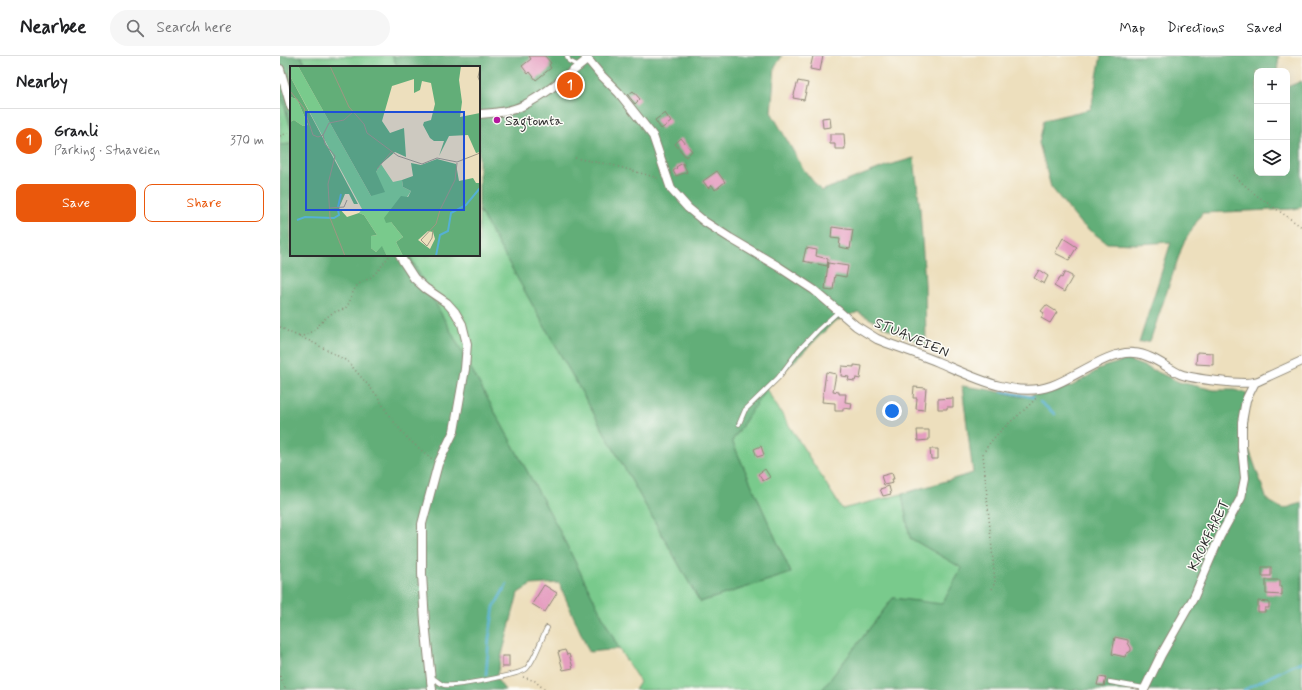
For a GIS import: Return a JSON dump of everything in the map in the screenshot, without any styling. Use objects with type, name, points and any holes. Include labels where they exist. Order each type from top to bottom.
[{"type":"street","points":[[480,114],[500,112],[524,106],[541,96],[579,66],[586,58]]},
{"type":"street","name":"STUAVEIEN","points":[[586,58],[619,93],[652,136],[668,180],[675,194],[688,208],[705,222],[814,290],[856,326],[877,339],[986,382],[1030,390],[1040,389],[1064,381],[1113,356],[1130,352],[1146,356],[1182,374],[1212,380],[1241,382],[1255,382],[1302,361]]},
{"type":"street","points":[[280,69],[290,104]]},
{"type":"street","points":[[400,256],[414,278],[447,303],[456,312],[462,324],[467,344],[465,370],[454,431],[438,464],[422,524],[422,574],[432,690]]},
{"type":"street","name":"KROKFARET","points":[[1144,689],[1194,597],[1220,536],[1241,498],[1245,478],[1242,422],[1246,400],[1255,382]]},
{"type":"lane","points":[[567,56],[569,61],[579,66]]},
{"type":"lane","points":[[738,424],[745,410],[778,378],[799,350],[839,311]]},
{"type":"lane","points":[[431,676],[444,684],[460,684],[525,670],[533,658],[547,628]]},
{"type":"lane","points":[[1110,682],[1144,689]]},
{"type":"path","points":[[280,136],[290,132]]},
{"type":"path","points":[[575,158],[612,165],[668,180]]},
{"type":"path","points":[[1233,175],[1256,195],[1302,227]]},
{"type":"path","points":[[299,337],[313,331],[333,312],[344,309],[348,305],[358,284],[378,272],[389,256]]},
{"type":"path","points":[[280,327],[312,342],[346,361],[376,394],[390,417],[408,439],[438,464]]},
{"type":"path","points":[[992,589],[995,582],[983,454],[987,446],[1005,426],[1037,398],[1040,389]]},
{"type":"path","points":[[514,673],[535,681],[545,690]]},
{"type":"path","points":[[280,676],[286,690]]},
{"type":"green space","points":[[280,56],[301,56],[306,66],[290,66],[290,125],[280,90]]},
{"type":"green space","points":[[301,56],[392,56],[397,66],[306,66]]},
{"type":"green space","points":[[392,56],[782,56],[775,67],[771,112],[804,170],[821,191],[886,166],[914,158],[920,209],[925,284],[926,345],[888,329],[858,312],[834,322],[766,389],[732,441],[791,573],[700,602],[480,212],[480,66],[397,66]]},
{"type":"green space","points":[[1101,56],[1279,56],[1277,68],[1254,68],[1254,176],[1290,176],[1290,86],[1302,81],[1302,207],[1294,209],[1202,213],[1183,244],[1150,341],[1139,343],[1171,242],[1136,244],[1107,243],[1080,223],[1051,187],[1039,143],[1044,120],[1091,109]]},
{"type":"green space","points":[[280,90],[290,125],[290,144],[280,145]]},
{"type":"green space","points":[[290,144],[290,256],[410,256],[556,524],[619,649],[589,652],[559,583],[531,585],[518,593],[496,678],[505,690],[280,690],[280,145]]},
{"type":"green space","points":[[480,212],[700,602],[791,573],[732,441],[766,389],[842,509],[902,494],[910,538],[962,568],[942,605],[893,598],[822,690],[635,690],[640,682],[619,649],[556,524],[410,256],[480,256]]},
{"type":"green space","points":[[1127,360],[1179,382],[1214,390],[1234,390],[1247,393],[1245,438],[1267,500],[1283,509],[1302,503],[1302,690],[822,690],[893,598],[942,604],[962,568],[910,538],[902,494],[973,473],[962,386],[1023,397],[1072,386],[1103,367]]},
{"type":"building","points":[[529,56],[545,56],[551,63],[549,65],[551,68],[536,80],[530,72],[528,74],[522,66],[531,59]]},
{"type":"building","points":[[813,56],[823,56],[820,71],[810,69]]},
{"type":"building","points":[[798,81],[808,83],[804,100],[793,98]]},
{"type":"building","points":[[633,91],[640,99],[635,104],[628,95]]},
{"type":"building","points":[[665,113],[671,122],[661,129],[655,120]]},
{"type":"building","points":[[830,117],[831,127],[823,128],[822,118]]},
{"type":"building","points":[[830,134],[844,134],[845,149],[835,149],[835,144],[830,144]]},
{"type":"building","points":[[681,138],[692,151],[686,157],[675,144]]},
{"type":"building","points":[[683,163],[687,172],[676,176],[673,171],[677,168],[676,167]]},
{"type":"building","points":[[717,171],[725,182],[715,190],[712,185],[708,188],[703,181]]},
{"type":"building","points":[[832,227],[853,230],[850,249],[839,247],[840,239],[831,238]]},
{"type":"building","points":[[1063,238],[1077,247],[1069,260],[1055,253]]},
{"type":"building","points":[[806,248],[817,250],[816,256],[828,259],[827,266],[803,261]]},
{"type":"building","points":[[828,263],[848,266],[846,277],[835,275],[833,290],[825,289]]},
{"type":"building","points":[[1039,270],[1048,276],[1044,284],[1034,278]]},
{"type":"building","points":[[1064,273],[1072,276],[1072,278],[1064,292],[1054,286],[1060,277],[1062,278]]},
{"type":"building","points":[[1046,305],[1057,312],[1050,323],[1041,318],[1044,313],[1041,311]]},
{"type":"building","points":[[1197,352],[1213,353],[1213,365],[1196,364]]},
{"type":"building","points":[[854,365],[862,366],[860,379],[856,378],[855,381],[848,380],[849,377],[841,376],[842,366],[854,367]]},
{"type":"building","points":[[826,372],[836,374],[833,391],[839,392],[839,394],[846,394],[845,402],[852,403],[851,409],[843,408],[843,411],[835,411],[835,403],[822,402]]},
{"type":"building","points":[[914,387],[926,388],[924,410],[916,409],[917,398],[913,398]]},
{"type":"building","points":[[953,398],[953,407],[938,409],[938,399]]},
{"type":"building","points":[[917,430],[929,430],[929,440],[918,441]]},
{"type":"building","points":[[761,446],[764,455],[757,457],[754,449]]},
{"type":"building","points":[[930,449],[938,449],[938,459],[931,459]]},
{"type":"building","points":[[765,469],[770,477],[763,481],[758,474]]},
{"type":"building","points":[[892,473],[894,479],[892,479],[893,483],[884,485],[881,476]]},
{"type":"building","points":[[889,486],[891,494],[883,496],[880,489]]},
{"type":"building","points":[[1262,567],[1271,567],[1271,576],[1262,576]]},
{"type":"building","points":[[1266,580],[1280,580],[1282,595],[1266,594]]},
{"type":"building","points":[[544,585],[557,593],[545,612],[532,604]]},
{"type":"building","points":[[1258,601],[1269,602],[1269,608],[1265,608],[1265,612],[1258,612]]},
{"type":"building","points":[[1115,637],[1128,640],[1131,651],[1126,654],[1125,657],[1112,654]]},
{"type":"building","points":[[565,650],[567,655],[569,654],[573,668],[563,670],[558,652]]},
{"type":"building","points":[[502,656],[509,656],[509,667],[502,667]]},
{"type":"building","points":[[1099,677],[1106,678],[1104,686],[1097,685]]},
{"type":"waterway","points":[[1002,391],[1033,397]]},
{"type":"waterway","points":[[1040,402],[1055,414]]},
{"type":"waterway","points":[[486,675],[489,638],[494,607],[507,584]]},
{"type":"waterway","points":[[1244,690],[1302,662]]},
{"type":"place","name":"Granli","points":[[570,85]]},
{"type":"place","name":"Sagtomta","points":[[497,120]]}]
